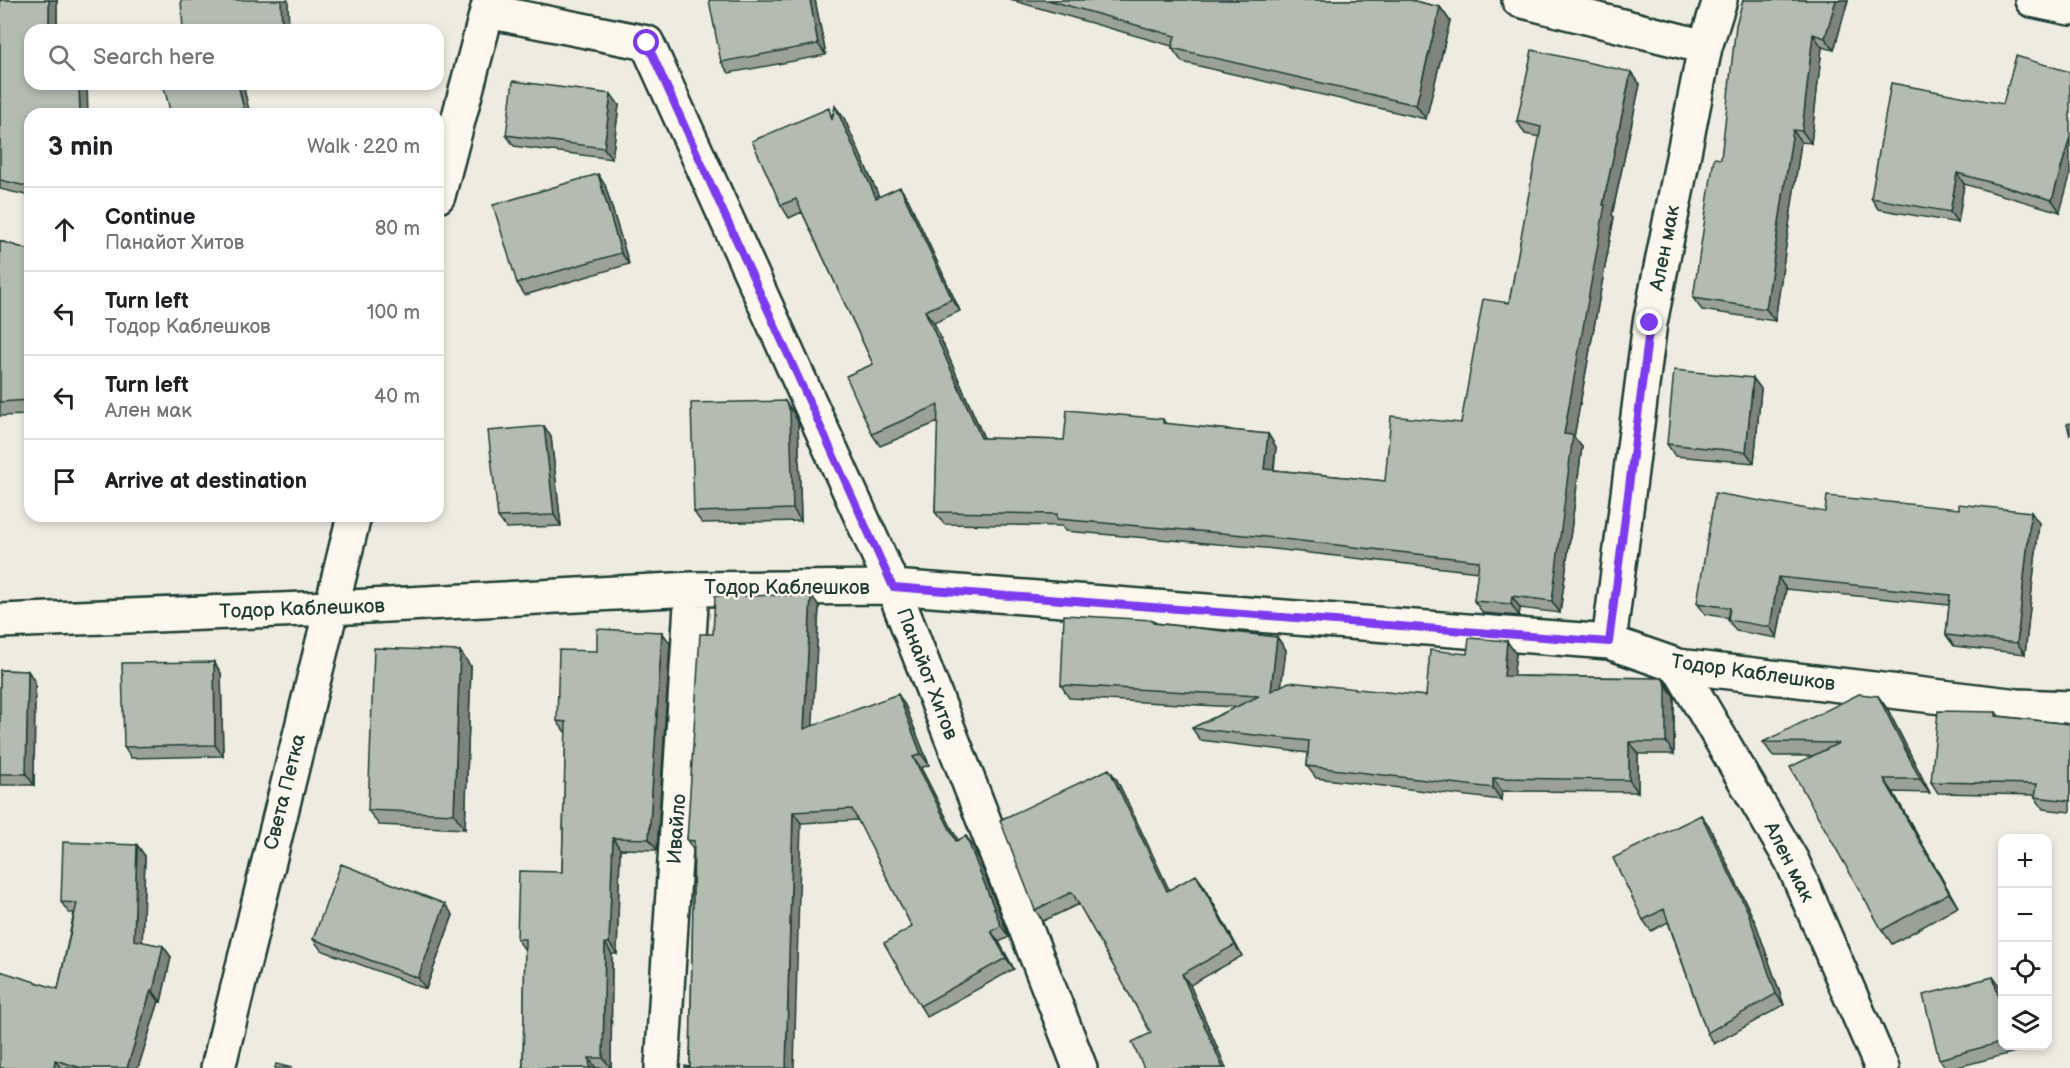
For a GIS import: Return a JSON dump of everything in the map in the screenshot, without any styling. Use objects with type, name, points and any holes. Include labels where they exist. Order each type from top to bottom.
[{"type":"street","points":[[1519,0],[1705,47]]},
{"type":"street","name":"Ален мак","points":[[1609,642],[1650,323],[1705,47],[1720,0]]},
{"type":"street","points":[[2032,0],[2070,8]]},
{"type":"street","points":[[444,173],[488,6]]},
{"type":"street","name":"Панайот Хитов","points":[[488,6],[647,43],[893,587],[1080,1068]]},
{"type":"street","name":"Света Петка","points":[[218,1068],[352,522]]},
{"type":"street","name":"Тодор Каблешков","points":[[0,621],[330,608],[692,589],[893,587],[1609,642],[1678,666],[2018,706],[2070,708]]},
{"type":"street","name":"Ивайло","points":[[662,1068],[692,589]]},
{"type":"street","name":"Ален мак","points":[[1678,666],[1792,861],[1882,1068]]},
{"type":"building","points":[[0,0],[49,0],[49,24],[24,24],[24,90],[79,90],[80,108],[24,108],[24,186],[0,180]]},
{"type":"building","points":[[181,0],[281,0],[282,24],[183,24]]},
{"type":"building","points":[[709,0],[810,0],[818,44],[721,62]]},
{"type":"building","points":[[1048,0],[1410,0],[1440,7],[1416,105],[1172,48],[1175,36]]},
{"type":"building","points":[[1743,0],[1836,0],[1825,38],[1813,34],[1802,131],[1793,130],[1766,309],[1693,298],[1714,158],[1721,159],[1736,25]]},
{"type":"building","points":[[1532,50],[1631,72],[1603,205],[1605,205],[1564,434],[1573,435],[1552,601],[1512,596],[1511,604],[1474,601],[1479,561],[1256,536],[1057,519],[1057,514],[935,512],[938,405],[872,434],[846,376],[873,364],[796,199],[781,205],[752,141],[829,108],[832,120],[835,106],[876,198],[900,187],[952,299],[925,311],[981,438],[1064,440],[1067,410],[1163,419],[1163,423],[1268,434],[1264,469],[1385,481],[1391,416],[1461,423],[1483,299],[1509,303],[1541,127],[1517,121]]},
{"type":"building","points":[[2016,56],[2070,72],[2070,137],[2052,200],[1957,173],[1950,212],[1871,198],[1891,83],[2003,104]]},
{"type":"building","points":[[513,81],[611,94],[604,148],[506,135]]},
{"type":"building","points":[[165,90],[239,90],[244,108],[169,108]]},
{"type":"building","points":[[598,174],[621,253],[517,283],[493,205]]},
{"type":"building","points":[[0,241],[24,248],[24,400],[0,402]]},
{"type":"building","points":[[1674,370],[1753,378],[1746,452],[1667,444]]},
{"type":"building","points":[[785,401],[790,411],[793,509],[694,512],[691,403]]},
{"type":"building","points":[[544,426],[554,515],[498,517],[488,431]]},
{"type":"building","points":[[1715,493],[1825,512],[1827,496],[1959,509],[1959,504],[2031,512],[2017,643],[1946,635],[1950,595],[1778,577],[1770,627],[1728,620],[1730,608],[1697,603]]},
{"type":"building","points":[[811,595],[804,729],[898,694],[921,754],[913,757],[956,841],[966,836],[1001,926],[991,931],[1006,958],[920,1006],[884,943],[912,927],[852,809],[793,812],[786,1068],[685,1068],[685,1066],[690,1067],[694,841],[687,840],[700,634],[713,634],[715,596]]},
{"type":"building","points":[[1064,615],[1153,620],[1153,623],[1277,637],[1271,691],[1289,682],[1426,696],[1430,650],[1467,654],[1469,638],[1507,641],[1504,676],[1662,678],[1666,685],[1666,742],[1629,742],[1629,780],[1493,778],[1493,788],[1307,766],[1309,741],[1192,728],[1259,696],[1061,685]]},
{"type":"building","points":[[597,629],[662,632],[649,839],[613,838],[609,943],[605,943],[603,1058],[589,1058],[590,1068],[523,1068],[525,939],[517,939],[519,871],[562,872],[566,722],[557,721],[559,650],[597,651]]},
{"type":"building","points":[[374,648],[460,651],[454,814],[368,810]]},
{"type":"building","points":[[214,662],[215,745],[124,747],[122,663]]},
{"type":"building","points":[[0,670],[28,671],[26,774],[0,774]]},
{"type":"building","points":[[1859,694],[1878,696],[1920,779],[1884,779],[1949,893],[1882,930],[1790,767],[1839,743],[1763,742]]},
{"type":"building","points":[[1938,711],[1996,712],[1996,716],[2070,724],[2070,801],[2035,797],[2037,784],[1931,782]]},
{"type":"building","points":[[1109,769],[1167,891],[1196,875],[1235,945],[1182,974],[1223,1068],[1144,1068],[1132,1042],[1151,1033],[1072,892],[1035,910],[1000,820]]},
{"type":"building","points":[[1701,815],[1748,912],[1776,994],[1707,1033],[1664,909],[1643,920],[1613,858]]},
{"type":"building","points":[[63,842],[137,845],[134,940],[163,946],[153,991],[151,990],[127,1068],[82,1068],[55,1060],[54,1068],[0,1068],[0,971],[58,989],[77,903],[61,902]]},
{"type":"building","points":[[341,864],[445,904],[418,978],[313,939]]},
{"type":"building","points":[[1993,977],[1998,995],[1998,1043],[1939,1059],[1923,995]]},
{"type":"building","points":[[276,1064],[292,1068],[275,1068]]},
{"type":"route","points":[[647,43],[893,587],[1609,642],[1650,323]]}]
